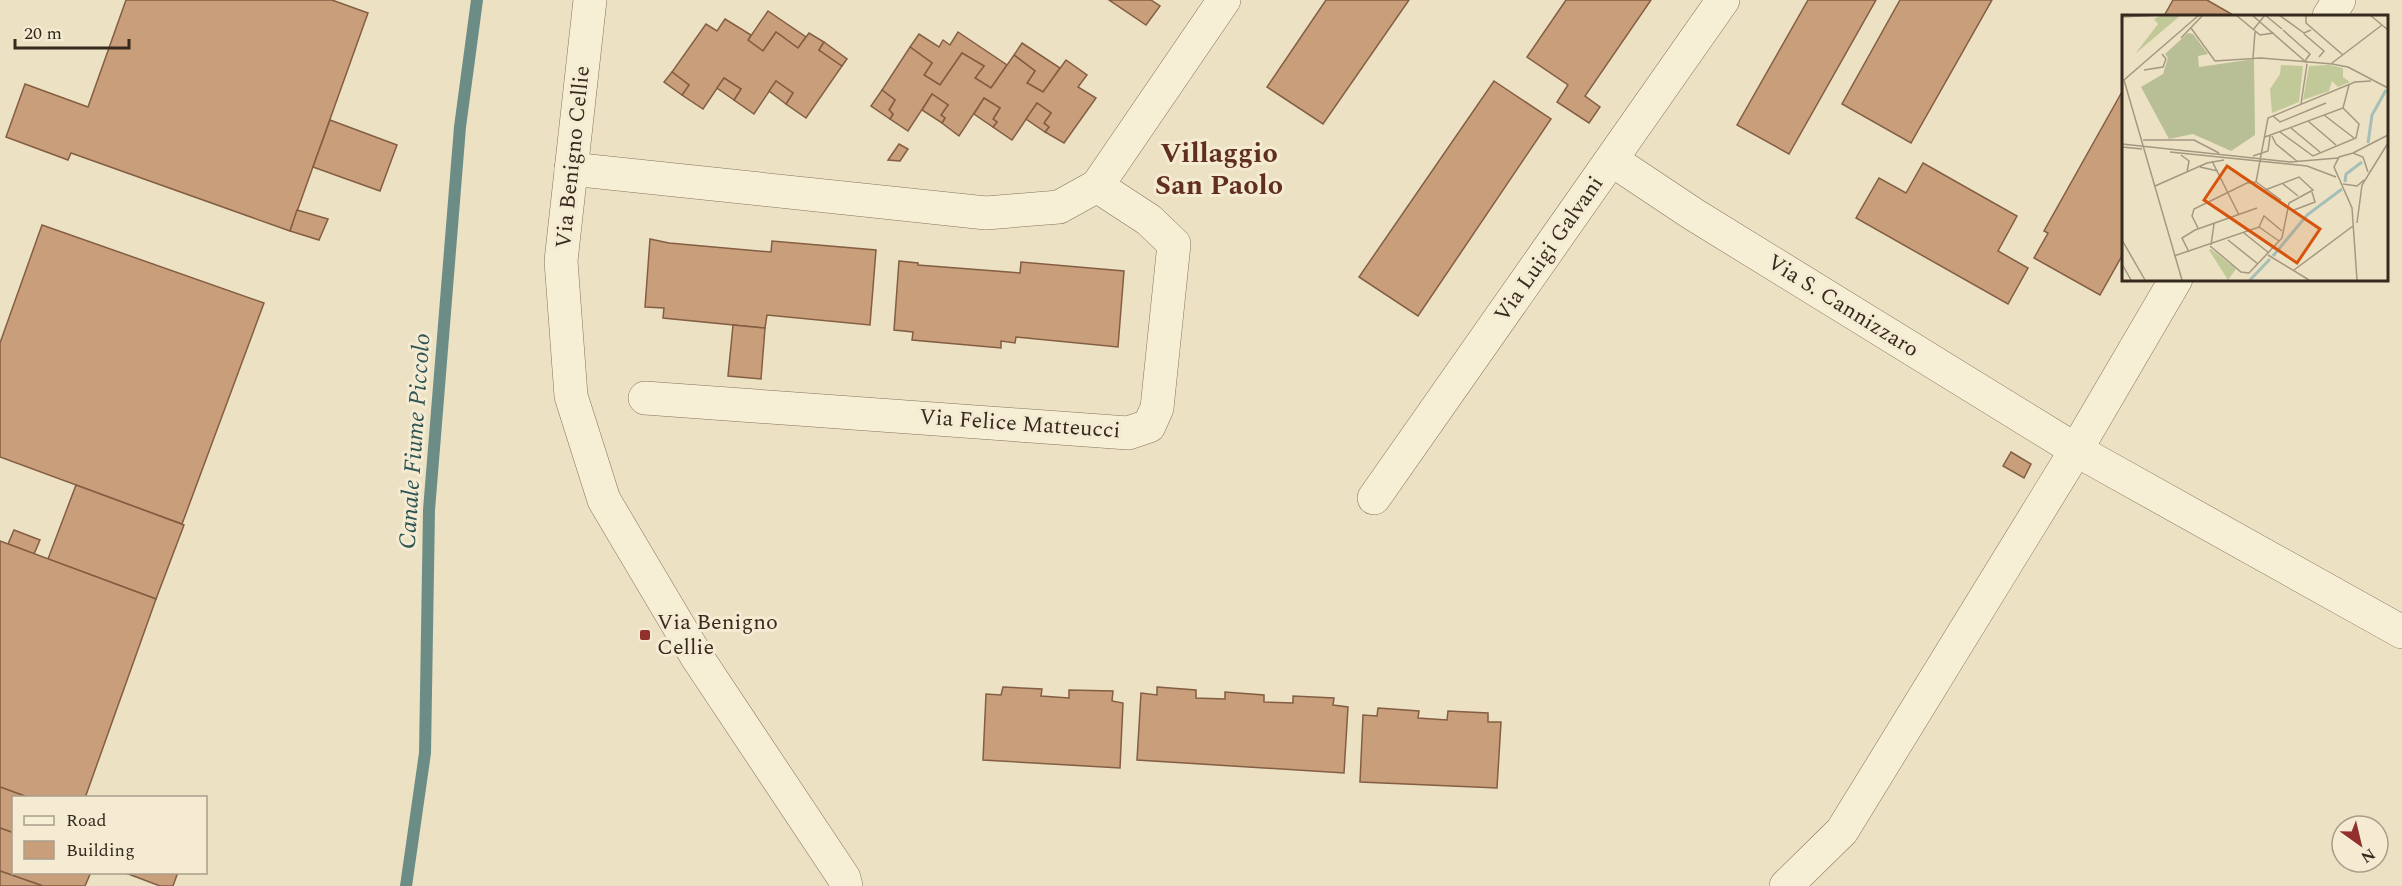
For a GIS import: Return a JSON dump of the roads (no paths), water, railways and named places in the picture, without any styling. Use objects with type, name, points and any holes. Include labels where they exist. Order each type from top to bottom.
[{"type":"street","name":"Via Benigno Cellie","points":[[590,0],[561,261],[571,396],[604,500],[698,657],[838,869],[846,886]]},
{"type":"street","points":[[571,169],[986,213],[1059,207],[1097,186],[1224,0]]},
{"type":"street","name":"Via Luigi Galvani","points":[[1374,498],[1723,0]]},
{"type":"street","points":[[2330,15],[2339,0]]},
{"type":"street","name":"Via S. Cannizzaro","points":[[1612,160],[1693,214],[2076,450],[2402,632]]},
{"type":"street","name":"Via Felice Matteucci","points":[[645,398],[1128,433],[1149,426],[1157,408],[1174,244],[1149,220],[1097,186]]},
{"type":"street","points":[[1786,886],[1842,831],[2076,450],[2175,280]]},
{"type":"waterway","name":"Canale Fiume Piccolo","points":[[406,886],[425,753],[429,510],[460,127],[477,0]]},
{"type":"place","name":"Via Benigno Cellie","points":[[645,635]]},
{"type":"district","name":"Villaggio San Paolo","points":[[1219,169]]}]
